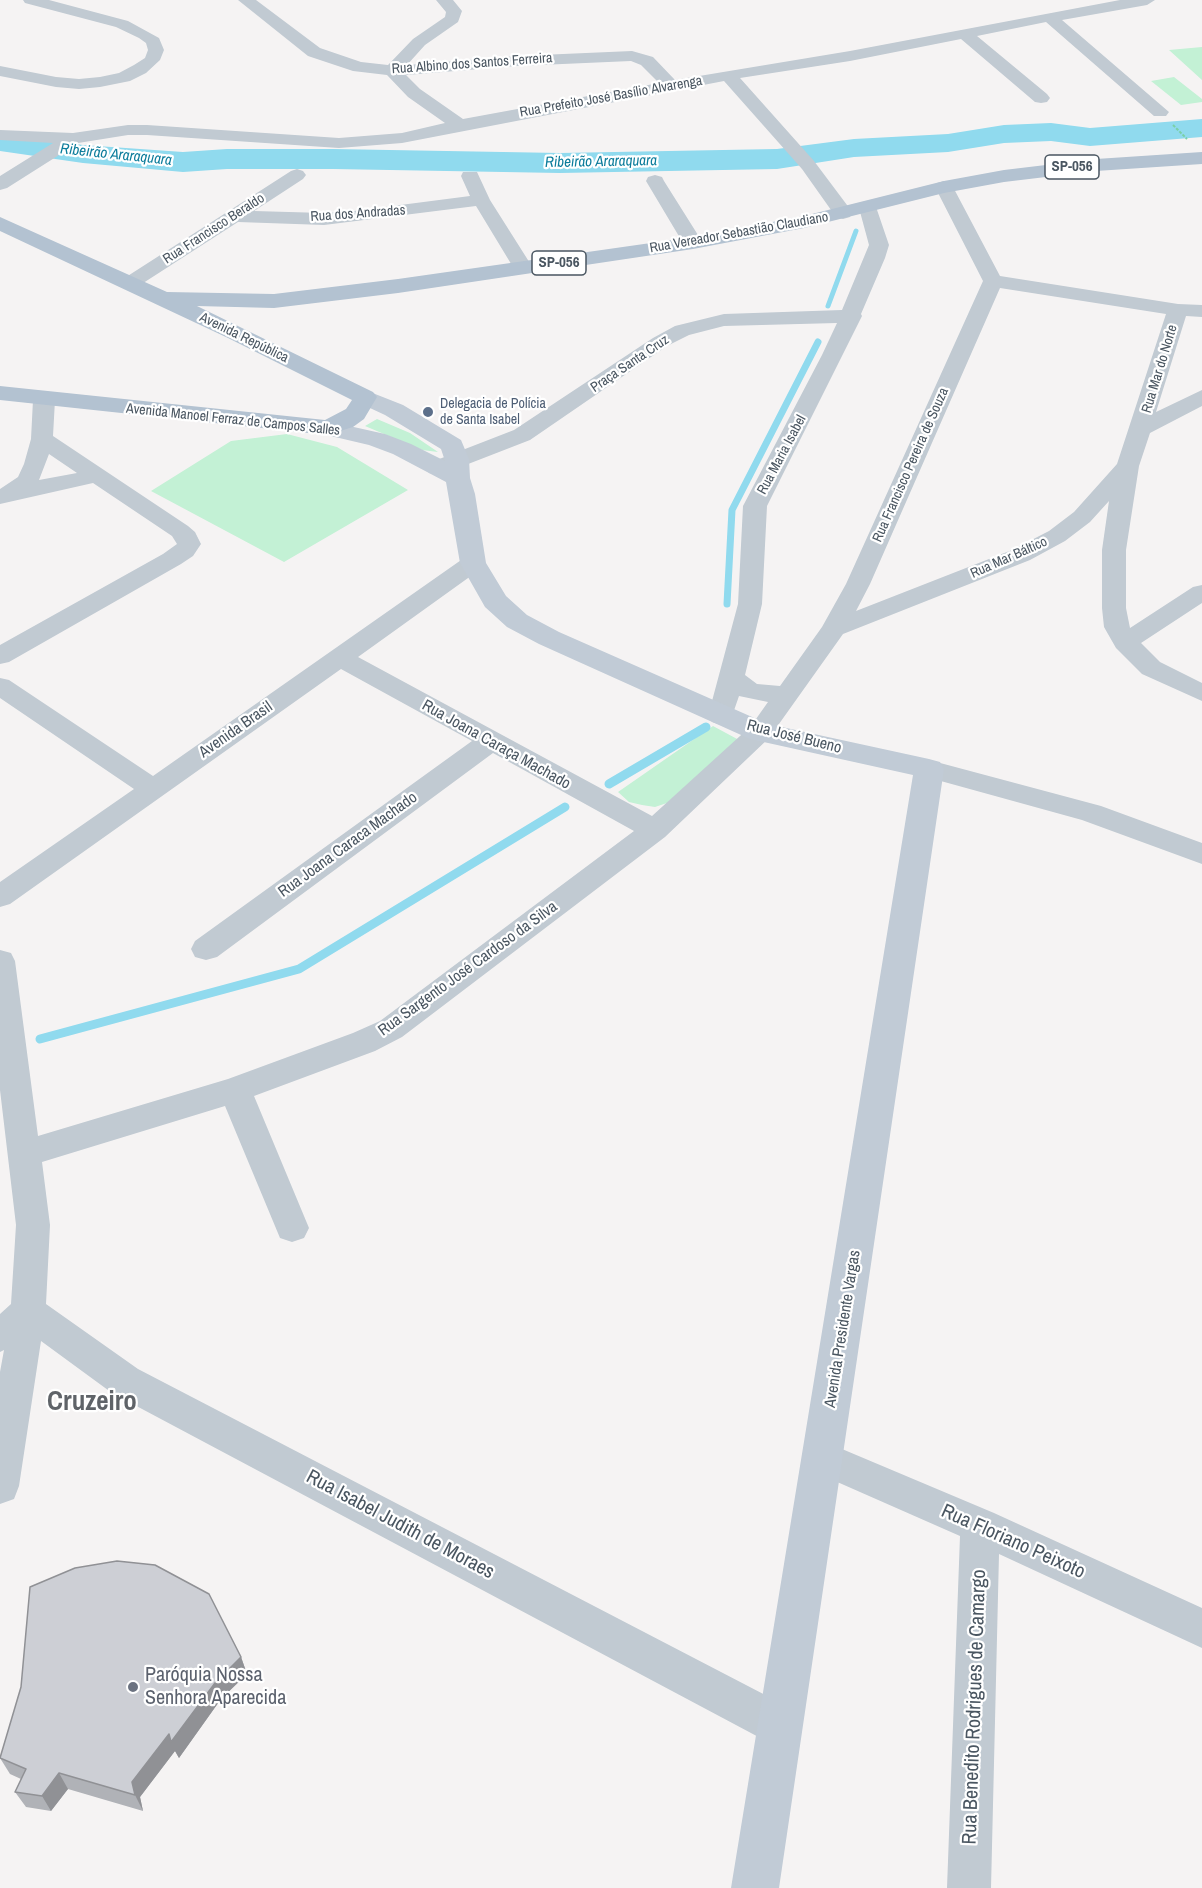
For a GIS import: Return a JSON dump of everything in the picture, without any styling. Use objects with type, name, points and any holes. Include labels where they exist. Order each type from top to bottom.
[{"type":"main road","name":"Rua Vereador Sebastião Claudiano","points":[[274,301],[693,243],[868,208],[944,187],[1004,176],[1198,152]]},
{"type":"main road","name":"Avenida República","points":[[0,224],[236,333],[365,397]]},
{"type":"main road","name":"SP-056","points":[[163,299],[274,301]]},
{"type":"main road","name":"SP-056","points":[[236,333],[245,313],[274,301]]},
{"type":"main road","name":"Avenida Manoel Ferraz de Campos Salles","points":[[0,393],[44,400],[327,428]]},
{"type":"main road","points":[[327,428],[344,422],[355,414],[365,397]]},
{"type":"street","points":[[0,71],[79,84],[124,76],[140,69],[152,60],[156,50],[153,41],[145,35],[122,24],[32,0]]},
{"type":"street","name":"Rua Albino dos Santos Ferreira","points":[[246,0],[314,52],[359,67],[392,71],[517,61],[632,56],[647,61],[672,86]]},
{"type":"street","points":[[444,0],[454,11],[452,19],[419,42],[392,71],[414,93],[460,125]]},
{"type":"street","name":"Rua Prefeito José Basílio Alvarenga","points":[[62,146],[128,130],[356,143],[402,138],[728,75],[850,56],[1147,0]]},
{"type":"street","points":[[1049,17],[1161,112]]},
{"type":"street","points":[[965,34],[1041,98]]},
{"type":"street","points":[[728,75],[803,159],[843,213]]},
{"type":"street","points":[[0,135],[62,146]]},
{"type":"street","points":[[0,184],[62,146]]},
{"type":"street","name":"Rua Francisco Beraldo","points":[[130,283],[297,175]]},
{"type":"street","points":[[470,176],[481,200],[524,268]]},
{"type":"street","points":[[656,181],[693,243]]},
{"type":"street","points":[[944,187],[993,280],[1178,310],[1202,311]]},
{"type":"street","name":"Rua dos Andradas","points":[[234,216],[324,219],[481,200]]},
{"type":"street","name":"Rua Maria Isabel","points":[[721,716],[750,604],[755,506],[852,316],[879,245],[868,208]]},
{"type":"street","name":"Rua Francisco Pereira de Souza","points":[[760,732],[834,629],[858,584],[993,280]]},
{"type":"street","name":"Rua Mar do Norte","points":[[1142,428],[1178,310]]},
{"type":"street","name":"Praça Santa Cruz","points":[[450,468],[522,435],[660,342],[682,330],[724,320],[852,316]]},
{"type":"street","name":"Avenida República","points":[[365,397],[394,410],[452,446],[450,468]]},
{"type":"street","points":[[1142,428],[1202,397]]},
{"type":"street","points":[[6,495],[28,480],[35,464],[42,439],[44,400]]},
{"type":"street","name":"Avenida Manoel Ferraz de Campos Salles","points":[[327,428],[385,442],[450,468]]},
{"type":"street","name":"Rua Mar Báltico","points":[[834,629],[1021,555],[1057,536],[1082,517],[1128,466],[1142,428]]},
{"type":"street","points":[[0,656],[171,560],[184,551],[189,544],[187,537],[180,531],[94,476],[42,439]]},
{"type":"street","points":[[1128,466],[1114,550],[1114,608],[1117,627],[1125,642],[1151,668],[1202,693]]},
{"type":"street","name":"Rua José Bueno","points":[[450,468],[462,494],[473,563],[495,601],[517,621],[549,638],[760,732],[929,769],[1091,813],[1202,854]]},
{"type":"street","points":[[6,495],[94,476]]},
{"type":"street","name":"Avenida Brasil","points":[[0,897],[473,563]]},
{"type":"street","points":[[1125,642],[1202,592]]},
{"type":"street","name":"Rua Joana Caraça Machado","points":[[339,657],[489,742],[655,830]]},
{"type":"street","points":[[732,677],[741,687],[753,692],[786,695]]},
{"type":"street","points":[[0,686],[153,789]]},
{"type":"street","name":"Rua Sargento José Cardoso da Silva","points":[[24,1154],[236,1090],[331,1056],[391,1029],[655,830],[760,732]]},
{"type":"street","name":"Rua Joana Caraca Machado","points":[[206,949],[489,742]]},
{"type":"street","name":"Avenida Presidente Vargas","points":[[755,1888],[929,769]]},
{"type":"street","points":[[0,961],[33,1225],[28,1311],[0,1486]]},
{"type":"street","points":[[236,1090],[292,1228]]},
{"type":"street","points":[[0,1335],[28,1311]]},
{"type":"street","name":"Rua Isabel Judith de Moraes","points":[[28,1311],[125,1381],[781,1726]]},
{"type":"street","name":"Rua Floriano Peixoto","points":[[823,1458],[980,1526],[1202,1628]]},
{"type":"street","name":"Rua Benedito Rodrigues de Camargo","points":[[969,1888],[980,1526]]},
{"type":"path","points":[[1161,112],[1198,152]]},
{"type":"green space","points":[[1202,47],[1202,80],[1169,50]]},
{"type":"green space","points":[[1174,77],[1202,99],[1202,102],[1181,105],[1151,81]]},
{"type":"green space","points":[[377,419],[410,433],[438,452],[422,450],[365,426]]},
{"type":"green space","points":[[287,434],[337,447],[408,490],[284,562],[151,491],[231,441]]},
{"type":"green space","points":[[713,726],[739,740],[667,803],[655,807],[642,805],[629,802],[618,792]]},
{"type":"building","name":"Paróquia Nossa Senhora Aparecida","points":[[117,1561],[155,1565],[209,1594],[241,1657],[215,1683],[171,1742],[169,1734],[132,1782],[135,1795],[59,1773],[42,1796],[15,1792],[26,1769],[0,1758],[21,1687],[30,1587],[75,1568]]},
{"type":"waterway","name":"Ribeirão Araraquara","points":[[0,142],[83,154],[183,162],[227,159],[333,159],[560,163],[777,159],[854,148],[948,143],[1004,134],[1051,132],[1090,137],[1202,128]]},
{"type":"waterway","points":[[828,306],[856,231]]},
{"type":"waterway","points":[[727,604],[732,510],[818,342]]},
{"type":"waterway","points":[[609,784],[706,727]]},
{"type":"waterway","points":[[40,1039],[299,969],[565,807]]},
{"type":"place","name":"Delegacia de Polícia de Santa Isabel","points":[[428,412]]},
{"type":"place","name":"Paróquia Nossa Senhora Aparecida","points":[[133,1687]]},
{"type":"district","name":"Cruzeiro","points":[[92,1403]]}]
